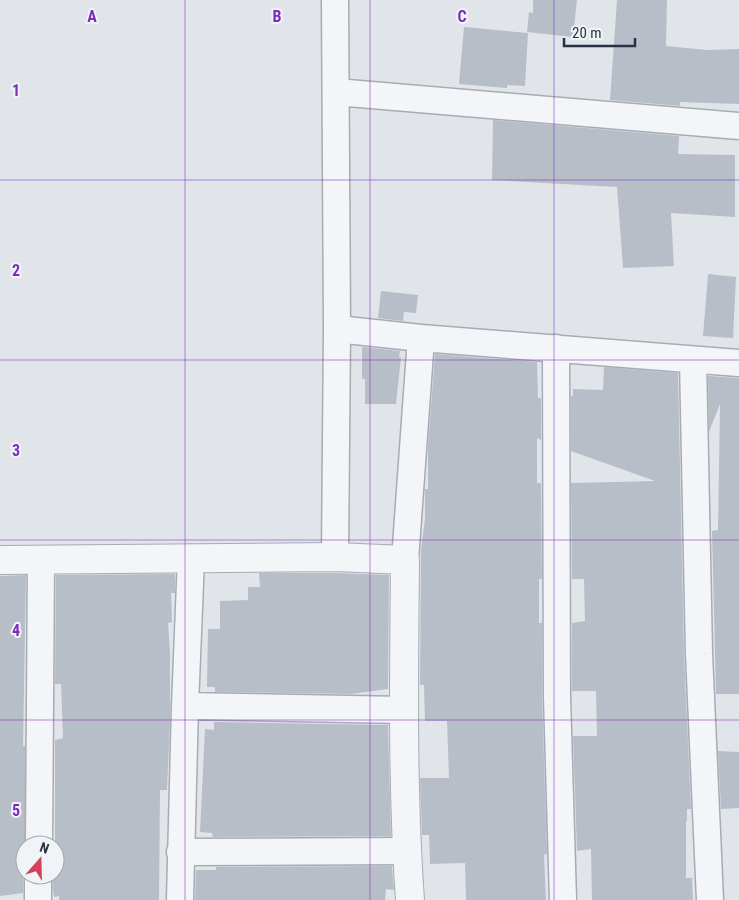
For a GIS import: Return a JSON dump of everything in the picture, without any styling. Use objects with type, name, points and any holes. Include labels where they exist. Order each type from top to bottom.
[{"type":"street","points":[[335,0],[337,329],[335,557]]},
{"type":"street","points":[[336,92],[739,126]]},
{"type":"street","points":[[337,329],[420,338],[739,363]]},
{"type":"street","points":[[410,900],[404,710],[405,560],[420,338]]},
{"type":"street","points":[[556,348],[557,697],[562,900]]},
{"type":"street","points":[[693,360],[699,654],[710,900]]},
{"type":"street","points":[[0,560],[335,557],[405,560]]},
{"type":"street","points":[[180,900],[180,852],[191,558]]},
{"type":"street","points":[[39,835],[41,560]]},
{"type":"street","points":[[185,706],[404,710]]},
{"type":"street","points":[[180,852],[407,851]]},
{"type":"street","points":[[38,885],[38,900]]},
{"type":"building","points":[[533,0],[577,0],[573,37],[527,32],[529,12],[533,13]]},
{"type":"building","points":[[617,0],[667,0],[666,46],[707,50],[739,49],[739,104],[680,102],[680,106],[610,100]]},
{"type":"building","points":[[464,27],[528,33],[525,86],[507,85],[507,88],[459,84]]},
{"type":"building","points":[[493,120],[679,136],[678,154],[735,155],[735,217],[671,213],[674,266],[623,268],[617,187],[492,180]]},
{"type":"building","points":[[708,274],[736,277],[733,338],[703,336]]},
{"type":"building","points":[[381,291],[418,295],[416,313],[404,312],[403,321],[378,318]]},
{"type":"building","points":[[362,347],[400,351],[396,404],[365,404],[365,379],[362,379]]},
{"type":"building","points":[[435,354],[537,362],[538,398],[541,398],[541,440],[537,438],[537,483],[541,483],[542,579],[539,579],[539,623],[542,623],[542,697],[547,854],[544,855],[546,900],[466,900],[465,863],[430,864],[429,835],[422,835],[420,778],[449,778],[447,721],[425,721],[424,685],[420,685],[421,549],[425,519],[425,489],[428,489],[428,446]]},
{"type":"building","points":[[604,367],[678,373],[684,654],[691,809],[687,809],[686,821],[686,878],[692,878],[693,900],[592,900],[591,849],[577,851],[573,736],[597,736],[596,691],[572,691],[572,623],[585,621],[584,579],[572,579],[571,483],[655,481],[571,451],[571,396],[573,396],[573,389],[603,390]]},
{"type":"building","points":[[708,376],[739,378],[739,694],[716,694],[712,531],[718,530],[720,404],[709,432]]},
{"type":"building","points":[[259,573],[389,575],[388,689],[351,694],[215,692],[215,687],[207,687],[208,629],[220,629],[220,601],[248,600],[248,587],[260,587]]},
{"type":"building","points":[[175,574],[175,593],[171,593],[172,622],[168,623],[170,721],[167,790],[160,790],[159,900],[59,900],[59,896],[54,897],[53,885],[65,885],[65,835],[55,835],[55,740],[63,738],[61,684],[55,684],[56,575]]},
{"type":"building","points":[[26,575],[23,746],[25,746],[25,835],[15,835],[15,885],[23,885],[23,893],[0,896],[0,576]]},
{"type":"building","points":[[214,722],[388,725],[391,836],[213,837],[212,833],[200,832],[205,729],[214,730]]},
{"type":"building","points":[[718,751],[739,752],[739,808],[721,809]]},
{"type":"building","points":[[392,866],[394,890],[386,889],[385,900],[195,900],[196,870],[216,870],[216,867]]}]
